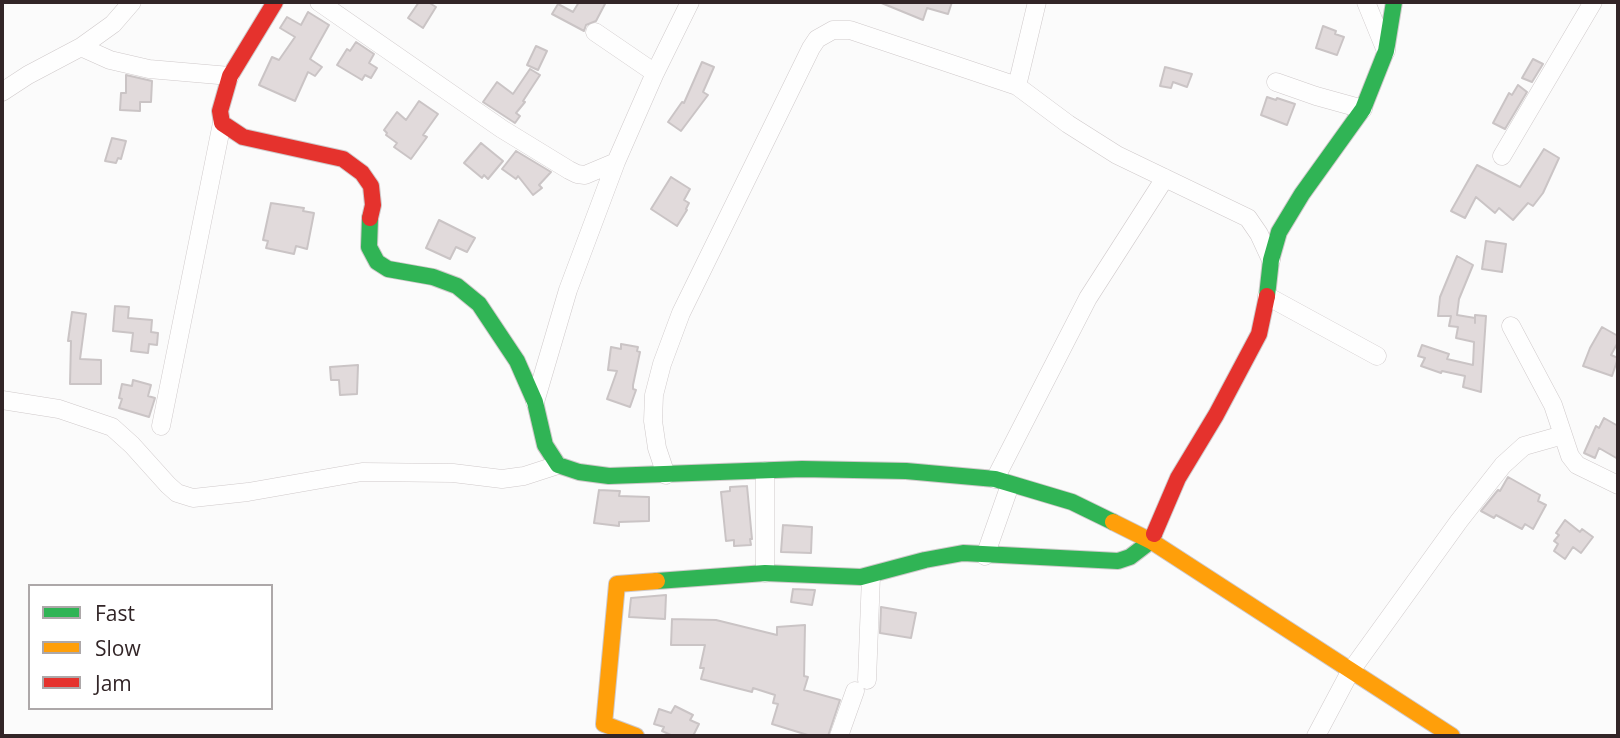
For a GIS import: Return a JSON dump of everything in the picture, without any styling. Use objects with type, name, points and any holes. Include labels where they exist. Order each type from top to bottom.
[{"type":"street","points":[[2,92],[27,75],[81,47],[113,24],[132,2]]},
{"type":"street","points":[[161,426],[222,123],[219,111],[230,76],[275,2]]},
{"type":"street","points":[[319,2],[502,129],[569,170],[585,174],[615,162]]},
{"type":"street","points":[[535,402],[568,290],[615,162],[690,2]]},
{"type":"street","points":[[1017,86],[1037,2]]},
{"type":"street","points":[[1366,2],[1386,51]]},
{"type":"street","points":[[636,736],[604,724],[617,584],[765,573],[871,576],[941,556],[963,553],[1118,561],[1130,557],[1152,541],[1178,478],[1248,358],[1259,334],[1271,260],[1279,232],[1302,194],[1363,109],[1386,51],[1394,2]]},
{"type":"street","points":[[1502,156],[1593,2]]},
{"type":"street","points":[[666,475],[657,448],[653,421],[654,394],[681,313],[817,39],[833,30],[850,30],[1017,86],[1068,124],[1117,155],[1248,218],[1271,260]]},
{"type":"street","points":[[595,32],[655,73]]},
{"type":"street","points":[[81,47],[110,60],[149,69],[230,76]]},
{"type":"street","points":[[1276,82],[1363,109]]},
{"type":"street","points":[[222,123],[243,137],[343,159],[362,173],[371,186],[373,205],[369,247],[377,262],[388,269],[433,277],[457,286],[479,304],[517,361],[535,402],[545,444],[558,465]]},
{"type":"street","points":[[985,556],[1002,482],[1088,298],[1165,178]]},
{"type":"street","points":[[1267,296],[1377,356]]},
{"type":"street","points":[[1511,326],[1542,382],[1570,456],[1577,465],[1618,485]]},
{"type":"street","points":[[2,400],[59,409],[112,428],[132,445],[177,493],[193,498],[248,492],[362,472],[453,473],[502,479],[524,476],[558,465],[579,472],[610,476],[844,469],[1002,482],[1072,502],[1152,541],[1452,736]]},
{"type":"street","points":[[1316,736],[1350,672],[1459,521],[1508,460],[1524,446],[1563,435]]},
{"type":"street","points":[[765,471],[765,573]]},
{"type":"street","points":[[839,736],[861,685],[871,576]]},
{"type":"building","points":[[419,2],[428,2],[436,7],[423,28],[408,18]]},
{"type":"building","points":[[579,2],[606,2],[596,21],[586,25],[584,31],[552,14],[558,4],[573,12]]},
{"type":"building","points":[[879,2],[952,2],[948,14],[927,8],[923,20]]},
{"type":"building","points":[[308,12],[329,25],[310,59],[322,67],[315,76],[308,72],[295,101],[259,85],[272,57],[279,60],[295,37],[280,28],[287,17],[301,25]]},
{"type":"building","points":[[1323,26],[1344,37],[1337,55],[1316,48]]},
{"type":"building","points":[[356,42],[374,54],[369,63],[377,68],[371,78],[365,75],[362,80],[337,65],[347,49],[350,51]]},
{"type":"building","points":[[536,46],[547,51],[538,70],[527,65]]},
{"type":"building","points":[[1533,59],[1543,64],[1532,82],[1522,78]]},
{"type":"building","points":[[702,62],[714,67],[703,92],[708,95],[681,131],[668,122],[682,102],[684,103]]},
{"type":"building","points":[[1165,67],[1192,74],[1187,87],[1173,82],[1171,88],[1160,86]]},
{"type":"building","points":[[530,69],[540,75],[516,113],[520,116],[515,123],[483,102],[497,82],[513,94]]},
{"type":"building","points":[[126,75],[152,81],[151,102],[140,102],[140,111],[120,110],[121,93],[126,93]]},
{"type":"building","points":[[1518,85],[1527,92],[1505,129],[1493,123],[1509,93],[1512,95]]},
{"type":"building","points":[[1267,97],[1295,104],[1287,125],[1261,115]]},
{"type":"building","points":[[419,101],[438,114],[423,135],[427,137],[411,159],[394,147],[397,143],[386,135],[384,130],[397,112],[406,120]]},
{"type":"building","points":[[112,138],[126,141],[121,159],[118,158],[116,163],[105,161]]},
{"type":"building","points":[[481,143],[503,161],[488,179],[484,175],[482,178],[464,163]]},
{"type":"building","points":[[1544,149],[1559,158],[1543,193],[1533,206],[1528,203],[1513,220],[1499,208],[1495,213],[1476,197],[1465,218],[1451,211],[1477,165],[1520,187]]},
{"type":"building","points":[[516,151],[551,172],[539,185],[542,188],[533,195],[518,176],[516,179],[502,169]]},
{"type":"building","points":[[671,177],[690,189],[684,200],[689,203],[687,210],[677,226],[651,209]]},
{"type":"building","points":[[271,203],[304,208],[303,211],[314,213],[307,249],[296,246],[294,254],[266,248],[268,241],[263,240]]},
{"type":"building","points":[[439,220],[475,238],[467,252],[456,247],[450,259],[426,248]]},
{"type":"building","points":[[1486,241],[1506,244],[1502,272],[1482,269]]},
{"type":"building","points":[[1457,256],[1473,265],[1459,299],[1457,315],[1475,318],[1475,315],[1486,316],[1481,392],[1463,387],[1465,376],[1442,371],[1441,373],[1421,366],[1425,358],[1418,356],[1422,345],[1449,354],[1447,359],[1473,365],[1474,342],[1456,338],[1458,327],[1449,326],[1451,316],[1438,316],[1440,297]]},
{"type":"building","points":[[115,306],[129,307],[128,318],[152,320],[151,332],[158,333],[157,345],[149,344],[148,353],[131,351],[133,333],[113,331]]},
{"type":"building","points":[[72,312],[86,314],[80,359],[101,360],[101,384],[70,384],[71,341],[68,341]]},
{"type":"building","points":[[1602,327],[1618,336],[1611,355],[1618,358],[1612,376],[1583,366]]},
{"type":"building","points":[[621,344],[638,347],[637,351],[640,352],[633,385],[636,390],[630,407],[607,399],[617,371],[608,370],[611,347],[621,349]]},
{"type":"building","points":[[358,365],[357,394],[340,395],[339,380],[331,380],[330,367]]},
{"type":"building","points":[[133,380],[151,385],[148,396],[155,398],[149,417],[119,408],[122,384],[132,386]]},
{"type":"building","points":[[1604,418],[1618,426],[1618,459],[1599,448],[1595,458],[1584,453],[1596,426],[1599,428]]},
{"type":"building","points":[[1508,477],[1540,495],[1538,501],[1546,505],[1533,529],[1525,524],[1522,529],[1496,515],[1494,518],[1481,511],[1498,490],[1500,491]]},
{"type":"building","points":[[747,486],[751,545],[734,546],[734,540],[726,541],[721,492],[730,491],[730,487]]},
{"type":"building","points":[[599,490],[620,491],[619,496],[649,497],[649,521],[619,522],[619,526],[594,523]]},
{"type":"building","points":[[1565,520],[1580,532],[1582,529],[1593,537],[1581,553],[1573,547],[1565,559],[1554,551],[1558,544],[1554,541]]},
{"type":"building","points":[[783,525],[812,527],[811,553],[781,552]]},
{"type":"building","points":[[793,589],[815,590],[812,605],[791,602]]},
{"type":"building","points":[[666,595],[665,619],[629,617],[631,598]]},
{"type":"building","points":[[881,607],[916,613],[911,638],[880,633]]},
{"type":"building","points":[[672,619],[716,620],[777,635],[777,627],[805,625],[804,676],[808,677],[804,690],[840,700],[828,736],[811,736],[772,724],[778,704],[773,703],[775,695],[753,688],[752,692],[701,679],[704,668],[700,668],[705,645],[671,645]]},
{"type":"building","points":[[675,706],[693,715],[690,720],[699,724],[693,736],[673,736],[662,731],[664,727],[654,724],[659,709],[671,713]]},
{"type":"traffic: fast","points":[[1267,296],[1271,260],[1279,232],[1302,194],[1363,109],[1386,51],[1394,2]]},
{"type":"traffic: fast","points":[[370,218],[369,247],[377,262],[388,269],[433,277],[457,286],[479,304],[517,361],[535,402],[545,445],[558,465],[579,472],[609,476],[802,469],[906,471],[995,479],[1072,502],[1113,522]]},
{"type":"traffic: fast","points":[[657,581],[765,573],[861,577],[963,553],[1118,561],[1130,557],[1151,541],[1154,534]]},
{"type":"traffic: slow","points":[[1113,522],[1151,541],[1452,736]]},
{"type":"traffic: slow","points":[[636,736],[604,724],[617,584],[657,581]]},
{"type":"traffic: jam","points":[[275,2],[230,76],[220,111],[222,123],[243,137],[343,159],[362,173],[371,186],[373,205],[370,218]]},
{"type":"traffic: jam","points":[[1154,534],[1178,478],[1216,415],[1259,334],[1267,296]]}]
